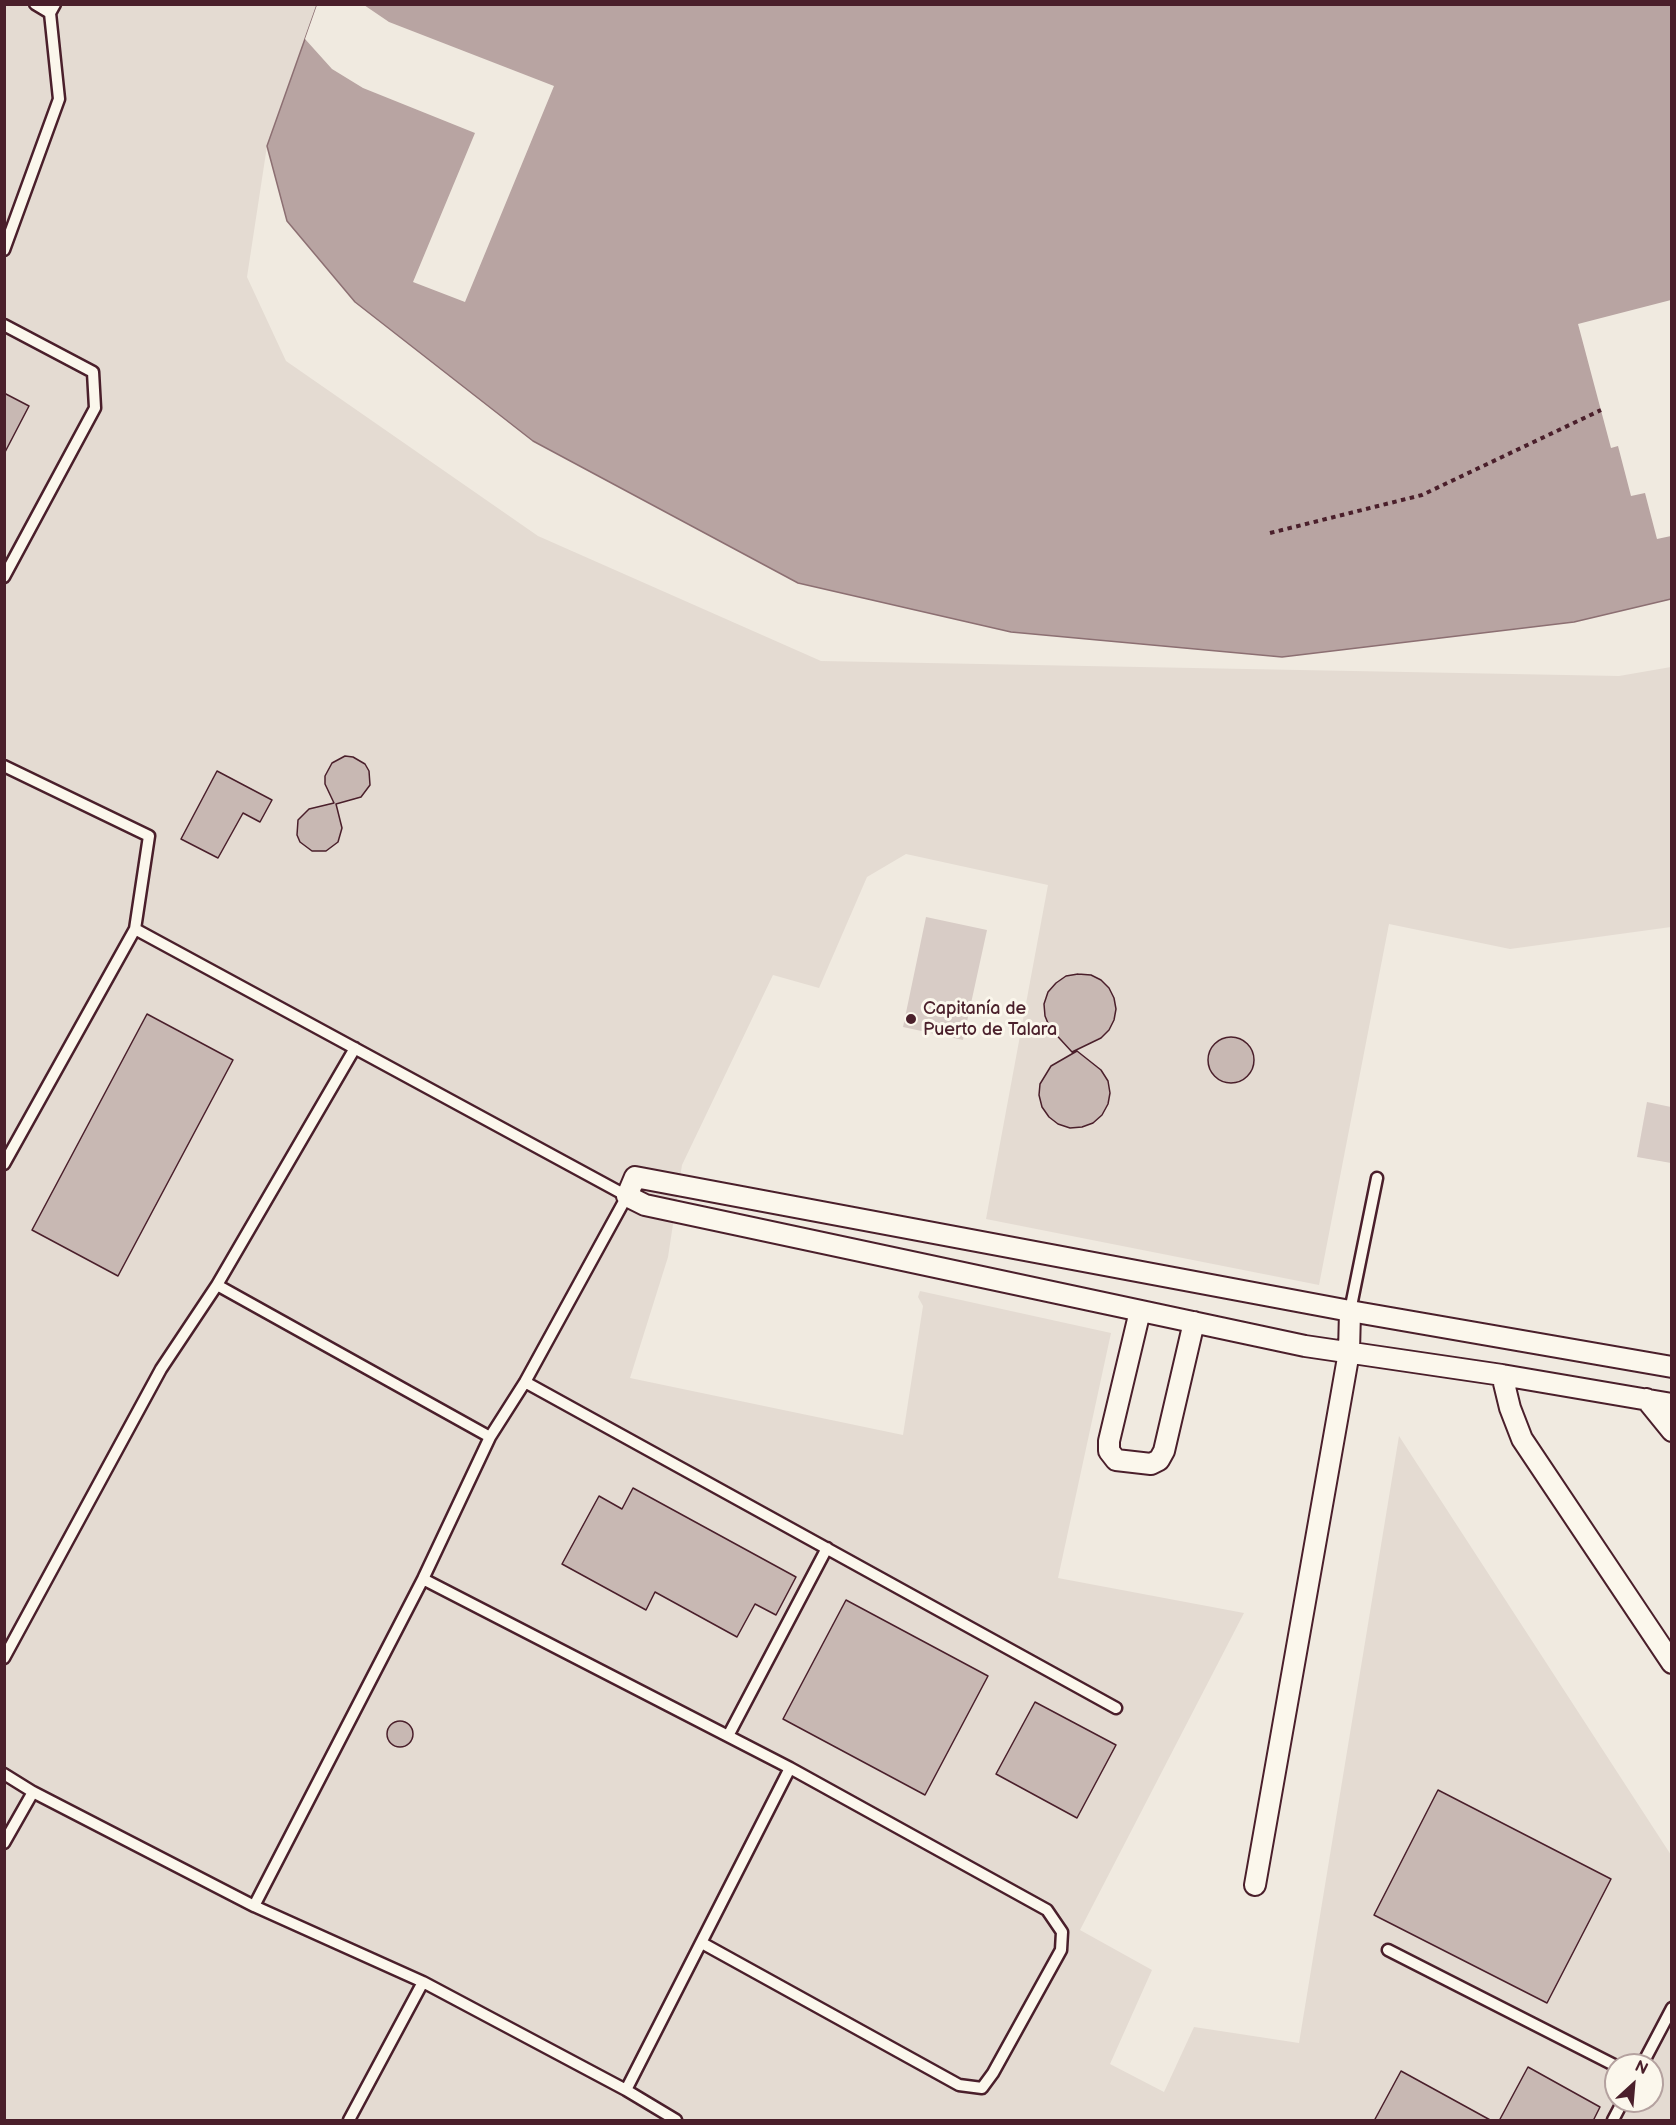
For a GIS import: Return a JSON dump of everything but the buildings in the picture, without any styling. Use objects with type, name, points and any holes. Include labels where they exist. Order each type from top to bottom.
[{"type":"street","points":[[1671,1367],[1350,1311],[635,1177],[627,1196],[645,1205],[1305,1346],[1502,1375],[1671,1404]]},
{"type":"street","points":[[1140,1311],[1109,1441],[1109,1451],[1116,1460],[1151,1464],[1159,1460],[1164,1451],[1194,1322]]},
{"type":"street","points":[[1255,1885],[1349,1352],[1350,1311]]},
{"type":"street","points":[[1502,1375],[1510,1408],[1522,1439],[1671,1663]]},
{"type":"street","points":[[1646,1399],[1671,1431]]},
{"type":"lane","points":[[4,250],[59,99],[52,9],[35,4]]},
{"type":"lane","points":[[4,325],[93,372],[95,408],[4,577]]},
{"type":"lane","points":[[4,766],[149,836],[135,929],[4,1164]]},
{"type":"lane","points":[[135,929],[627,1196],[525,1382],[490,1437],[423,1579],[254,1906]]},
{"type":"lane","points":[[4,1658],[161,1370],[218,1286],[355,1048]]},
{"type":"lane","points":[[1350,1311],[1377,1178]]},
{"type":"lane","points":[[218,1286],[490,1437]]},
{"type":"lane","points":[[525,1382],[1116,1708]]},
{"type":"lane","points":[[728,1736],[827,1548]]},
{"type":"lane","points":[[423,1579],[790,1768],[1047,1910],[1062,1932],[1061,1950],[993,2073],[982,2088],[959,2085],[702,1942]]},
{"type":"lane","points":[[626,2090],[790,1768]]},
{"type":"lane","points":[[4,1774],[33,1792],[254,1906],[423,1982],[626,2090],[676,2121]]},
{"type":"lane","points":[[4,1843],[33,1792]]},
{"type":"lane","points":[[1388,1950],[1604,2060]]},
{"type":"lane","points":[[349,2121],[423,1982]]},
{"type":"lane","points":[[1648,2053],[1671,2008]]},
{"type":"path","points":[[1270,533],[1422,495],[1601,410]]},
{"type":"shaded area","points":[[5,5],[317,5],[267,146],[247,277],[286,361],[538,536],[821,661],[1619,676],[1671,667],[1671,927],[1510,949],[1389,924],[1319,1285],[986,1219],[1048,885],[906,854],[867,877],[819,988],[773,975],[682,1165],[668,1257],[630,1378],[903,1435],[923,1306],[918,1297],[920,1291],[1111,1333],[1058,1578],[1244,1613],[1080,1930],[1152,1970],[1110,2064],[1164,2092],[1194,2027],[1299,2043],[1399,1436],[1671,1855],[1671,2120],[5,2120]]},
{"type":"shaded area","points":[[317,5],[1671,5],[1671,599],[1574,622],[1282,657],[1011,632],[798,583],[533,441],[355,302],[287,221],[267,146]]},
{"type":"shaded area","points":[[926,917],[987,930],[963,1040],[903,1027]]},
{"type":"shaded area","points":[[1647,1102],[1671,1107],[1671,1163],[1637,1157]]},
{"type":"pier","points":[[317,5],[364,5],[389,22],[554,86],[465,302],[413,282],[475,133],[363,88],[332,69],[305,39]]},
{"type":"pier","points":[[1671,300],[1671,536],[1657,539],[1645,493],[1631,496],[1618,446],[1611,448],[1578,324]]},
{"type":"place","name":"Capitanía de Puerto de Talara","points":[[911,1019]]}]
